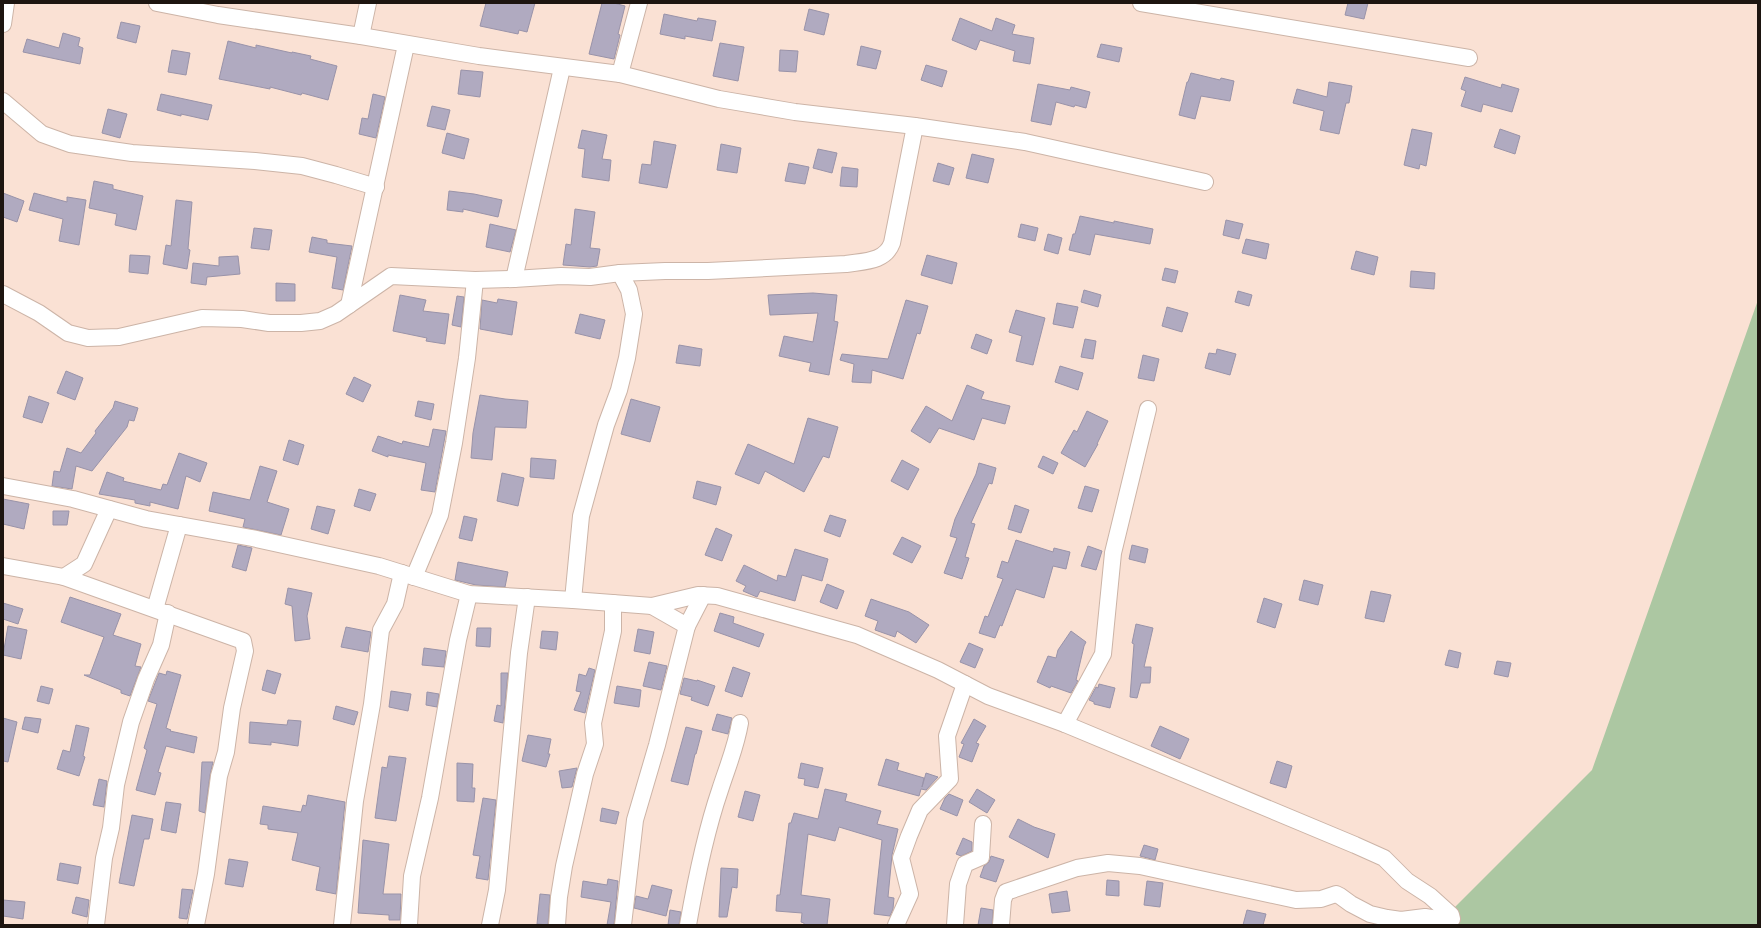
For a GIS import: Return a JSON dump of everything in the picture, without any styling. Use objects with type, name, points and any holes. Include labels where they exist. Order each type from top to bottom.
[{"type":"street","points":[[3,24],[6,3]]},
{"type":"street","points":[[157,3],[218,15],[361,36],[406,45],[562,68],[620,74],[719,99],[795,112],[915,126],[1024,142],[1205,182]]},
{"type":"street","points":[[361,36],[368,3]]},
{"type":"street","points":[[620,74],[639,3]]},
{"type":"street","points":[[1141,3],[1469,58]]},
{"type":"street","points":[[349,305],[406,45]]},
{"type":"street","points":[[514,279],[562,68]]},
{"type":"street","points":[[3,101],[42,134],[70,144],[132,153],[255,161],[302,166],[376,187]]},
{"type":"street","points":[[3,294],[40,313],[68,333],[88,338],[119,337],[202,318],[242,319],[269,323],[302,323],[320,321],[336,314],[391,276],[475,280],[561,276],[590,277],[620,273],[708,271],[846,264],[879,258],[889,251],[892,243],[915,126]]},
{"type":"street","points":[[573,600],[581,516],[606,425],[619,390],[627,358],[634,314],[629,290],[620,273]]},
{"type":"street","points":[[342,925],[355,801],[372,704],[381,630],[440,515],[454,443],[467,358],[475,280]]},
{"type":"street","points":[[1065,724],[1103,654],[1113,553],[1148,409]]},
{"type":"street","points":[[3,486],[72,499],[146,519],[319,552],[379,566],[469,594],[613,602],[652,606],[698,595],[717,596],[857,635],[938,670],[988,696],[1065,724],[1355,844],[1384,858],[1407,881],[1430,896],[1451,915],[1452,919],[1450,921],[1446,921],[1425,917],[1401,920],[1387,918],[1370,914],[1336,894],[1321,899],[1296,900],[1140,866],[1108,863],[1077,868],[1006,892],[1003,900],[1001,925]]},
{"type":"street","points":[[64,577],[84,564],[109,509]]},
{"type":"street","points":[[96,925],[104,858],[111,828],[116,786],[128,736],[146,679],[161,644],[161,611],[179,525]]},
{"type":"street","points":[[3,566],[64,577],[243,641],[245,646],[232,708],[226,752],[219,776],[206,874],[196,925]]},
{"type":"street","points":[[409,925],[412,876],[430,798],[458,640],[469,594]]},
{"type":"street","points":[[623,925],[635,820],[657,745],[687,626],[702,595]]},
{"type":"street","points":[[490,925],[497,890],[519,653],[527,597]]},
{"type":"street","points":[[557,925],[559,897],[564,866],[585,774],[595,744],[593,723],[613,631],[613,602]]},
{"type":"street","points":[[652,606],[687,626]]},
{"type":"street","points":[[896,925],[910,894],[901,858],[920,810],[950,779],[947,736],[965,684]]},
{"type":"street","points":[[688,925],[702,853],[720,790],[737,742],[740,723]]},
{"type":"street","points":[[955,925],[958,884],[965,864],[981,857],[983,824]]},
{"type":"green space","points":[[1758,300],[1758,925],[1437,925],[1592,770]]},
{"type":"building","points":[[486,3],[535,3],[527,32],[519,30],[518,34],[480,26]]},
{"type":"building","points":[[602,3],[614,3],[625,6],[614,59],[589,54]]},
{"type":"building","points":[[1348,3],[1368,3],[1364,19],[1345,15]]},
{"type":"building","points":[[809,9],[829,14],[824,35],[804,30]]},
{"type":"building","points":[[664,14],[697,21],[698,18],[716,21],[712,41],[685,36],[685,39],[660,34]]},
{"type":"building","points":[[960,18],[992,31],[996,18],[1015,25],[1012,34],[1034,38],[1030,64],[1013,61],[1015,51],[980,40],[976,50],[952,40]]},
{"type":"building","points":[[121,22],[140,26],[136,43],[117,38]]},
{"type":"building","points":[[63,33],[80,38],[78,46],[83,48],[80,64],[23,52],[27,39],[59,48]]},
{"type":"building","points":[[228,41],[256,48],[256,45],[311,56],[310,59],[337,66],[328,100],[302,93],[301,95],[270,87],[270,89],[219,79]]},
{"type":"building","points":[[720,43],[744,47],[738,81],[713,76]]},
{"type":"building","points":[[1101,44],[1122,48],[1119,62],[1097,57]]},
{"type":"building","points":[[861,46],[881,51],[876,69],[857,65]]},
{"type":"building","points":[[172,50],[190,53],[186,75],[168,72]]},
{"type":"building","points":[[780,50],[798,51],[796,72],[779,71]]},
{"type":"building","points":[[926,65],[947,71],[942,87],[921,80]]},
{"type":"building","points":[[461,70],[483,72],[480,97],[458,94]]},
{"type":"building","points":[[1191,73],[1220,80],[1221,78],[1234,81],[1230,101],[1201,96],[1195,119],[1179,115],[1187,82]]},
{"type":"building","points":[[1465,77],[1501,88],[1502,84],[1519,89],[1512,112],[1483,104],[1481,112],[1461,106],[1466,91],[1461,89]]},
{"type":"building","points":[[1329,82],[1352,86],[1349,103],[1346,103],[1339,134],[1320,130],[1324,111],[1293,103],[1297,89],[1327,97]]},
{"type":"building","points":[[1038,84],[1070,90],[1071,87],[1090,92],[1086,108],[1075,105],[1074,107],[1056,102],[1051,125],[1031,121]]},
{"type":"building","points":[[161,94],[212,105],[208,120],[181,114],[181,116],[157,110]]},
{"type":"building","points":[[373,94],[385,97],[376,138],[359,134],[362,118],[368,119]]},
{"type":"building","points":[[432,106],[450,110],[445,130],[427,126]]},
{"type":"building","points":[[108,109],[127,114],[120,138],[102,133]]},
{"type":"building","points":[[1412,129],[1432,133],[1426,166],[1420,164],[1419,169],[1404,165]]},
{"type":"building","points":[[1500,129],[1520,136],[1515,154],[1494,147]]},
{"type":"building","points":[[582,130],[607,135],[602,159],[611,160],[609,181],[582,177],[585,149],[578,148]]},
{"type":"building","points":[[447,133],[469,139],[464,159],[442,153]]},
{"type":"building","points":[[654,141],[676,145],[667,188],[639,183],[642,164],[651,165]]},
{"type":"building","points":[[721,144],[741,148],[737,173],[717,170]]},
{"type":"building","points":[[818,149],[837,153],[832,173],[813,168]]},
{"type":"building","points":[[972,154],[994,159],[988,183],[966,178]]},
{"type":"building","points":[[789,163],[809,167],[805,184],[785,181]]},
{"type":"building","points":[[938,163],[954,168],[949,185],[933,181]]},
{"type":"building","points":[[842,167],[858,169],[857,187],[840,186]]},
{"type":"building","points":[[94,181],[113,185],[113,189],[143,196],[136,230],[115,225],[117,214],[89,208]]},
{"type":"building","points":[[449,191],[474,194],[502,200],[498,217],[463,209],[463,212],[447,210]]},
{"type":"building","points":[[3,193],[24,201],[17,222],[3,217]]},
{"type":"building","points":[[34,193],[67,202],[67,197],[86,200],[79,245],[59,241],[63,219],[29,210]]},
{"type":"building","points":[[176,200],[192,202],[188,249],[190,250],[187,269],[163,264],[166,245],[171,246]]},
{"type":"building","points":[[575,209],[595,212],[590,248],[600,249],[597,266],[590,267],[563,265],[566,244],[571,245]]},
{"type":"building","points":[[1080,216],[1153,229],[1150,244],[1095,234],[1090,255],[1069,250]]},
{"type":"building","points":[[1226,220],[1243,224],[1239,239],[1223,235]]},
{"type":"building","points":[[490,224],[516,230],[510,252],[486,247]]},
{"type":"building","points":[[1021,224],[1038,228],[1035,241],[1018,237]]},
{"type":"building","points":[[254,228],[272,230],[269,250],[251,248]]},
{"type":"building","points":[[1048,234],[1062,238],[1058,254],[1044,250]]},
{"type":"building","points":[[312,237],[327,240],[327,243],[352,246],[343,290],[332,288],[337,257],[309,252]]},
{"type":"building","points":[[1246,239],[1269,244],[1266,259],[1242,253]]},
{"type":"building","points":[[1356,251],[1378,257],[1374,275],[1351,269]]},
{"type":"building","points":[[130,255],[150,256],[148,274],[129,272]]},
{"type":"building","points":[[927,255],[957,263],[952,284],[921,275]]},
{"type":"building","points":[[238,256],[240,274],[207,277],[206,285],[191,283],[193,263],[219,266],[219,257]]},
{"type":"building","points":[[1165,268],[1178,271],[1175,283],[1162,280]]},
{"type":"building","points":[[1411,271],[1435,273],[1434,289],[1410,287]]},
{"type":"building","points":[[276,283],[295,284],[295,301],[276,301]]},
{"type":"building","points":[[1084,290],[1101,295],[1098,307],[1081,302]]},
{"type":"building","points":[[1238,291],[1252,295],[1249,306],[1235,302]]},
{"type":"building","points":[[813,293],[837,295],[834,321],[838,322],[829,375],[809,371],[811,363],[779,356],[784,336],[813,342],[818,313],[770,315],[768,295]]},
{"type":"building","points":[[400,295],[426,300],[423,311],[449,314],[445,344],[426,341],[427,338],[393,331]]},
{"type":"building","points":[[457,296],[464,297],[461,327],[452,325]]},
{"type":"building","points":[[498,299],[517,302],[512,335],[480,329],[482,300],[497,303]]},
{"type":"building","points":[[906,300],[928,306],[920,334],[917,333],[903,379],[872,370],[871,383],[852,382],[854,364],[840,360],[842,354],[888,359]]},
{"type":"building","points":[[1057,303],[1078,307],[1073,328],[1053,324]]},
{"type":"building","points":[[1167,307],[1188,313],[1182,332],[1162,326]]},
{"type":"building","points":[[1016,310],[1045,318],[1033,365],[1016,361],[1022,336],[1009,332]]},
{"type":"building","points":[[580,314],[605,320],[600,339],[575,333]]},
{"type":"building","points":[[976,334],[992,340],[987,354],[971,348]]},
{"type":"building","points":[[1085,339],[1096,341],[1093,359],[1081,357]]},
{"type":"building","points":[[679,345],[702,349],[700,366],[676,363]]},
{"type":"building","points":[[1217,349],[1236,354],[1230,375],[1205,368],[1209,353],[1216,354]]},
{"type":"building","points":[[1143,355],[1159,359],[1154,381],[1138,378]]},
{"type":"building","points":[[1060,366],[1083,373],[1078,390],[1055,382]]},
{"type":"building","points":[[66,371],[83,378],[75,400],[57,393]]},
{"type":"building","points":[[354,377],[371,385],[363,402],[346,394]]},
{"type":"building","points":[[967,385],[984,392],[981,399],[1010,406],[1005,424],[982,418],[974,440],[939,428],[930,443],[911,431],[926,406],[952,421]]},
{"type":"building","points":[[480,395],[528,401],[526,428],[495,427],[492,460],[471,458],[473,433]]},
{"type":"building","points":[[29,396],[49,403],[42,423],[23,417]]},
{"type":"building","points":[[631,399],[660,407],[650,442],[621,434]]},
{"type":"building","points":[[115,401],[138,408],[134,421],[129,420],[127,427],[92,471],[76,466],[72,489],[52,486],[54,471],[60,472],[67,448],[81,453],[96,433],[95,431],[113,408]]},
{"type":"building","points":[[418,401],[434,404],[431,420],[415,416]]},
{"type":"building","points":[[1087,411],[1108,421],[1098,444],[1085,467],[1061,453],[1074,430],[1077,432]]},
{"type":"building","points":[[808,418],[838,427],[829,458],[823,456],[804,492],[765,471],[759,484],[735,474],[748,444],[794,464]]},
{"type":"building","points":[[433,429],[446,431],[435,492],[421,490],[426,463],[388,455],[388,457],[372,451],[378,436],[402,444],[403,441],[429,447]]},
{"type":"building","points":[[289,440],[304,445],[298,465],[283,460]]},
{"type":"building","points":[[179,453],[207,463],[200,482],[186,476],[178,509],[150,502],[150,506],[135,503],[135,500],[99,494],[107,472],[124,478],[123,481],[161,490],[163,484],[167,485]]},
{"type":"building","points":[[1043,456],[1058,463],[1053,474],[1038,467]]},
{"type":"building","points":[[531,458],[556,460],[554,479],[530,477]]},
{"type":"building","points":[[902,460],[919,469],[908,490],[891,481]]},
{"type":"building","points":[[979,463],[996,468],[992,484],[989,483],[971,523],[975,524],[965,557],[969,558],[962,579],[944,573],[957,538],[950,536],[955,519],[976,474]]},
{"type":"building","points":[[260,466],[277,471],[267,502],[289,509],[281,535],[243,527],[245,519],[209,511],[213,492],[250,500]]},
{"type":"building","points":[[502,473],[524,478],[518,506],[497,501]]},
{"type":"building","points":[[697,481],[721,487],[716,505],[693,498]]},
{"type":"building","points":[[1085,486],[1099,490],[1092,512],[1078,508]]},
{"type":"building","points":[[359,489],[376,494],[370,511],[354,506]]},
{"type":"building","points":[[3,499],[29,504],[24,529],[3,524]]},
{"type":"building","points":[[1015,505],[1029,510],[1021,533],[1008,529]]},
{"type":"building","points":[[317,506],[335,510],[328,534],[311,529]]},
{"type":"building","points":[[53,511],[69,511],[67,525],[53,525]]},
{"type":"building","points":[[830,515],[846,520],[840,537],[824,531]]},
{"type":"building","points":[[464,516],[477,519],[472,541],[459,538]]},
{"type":"building","points":[[716,528],[732,535],[722,561],[705,555]]},
{"type":"building","points":[[902,537],[921,546],[912,563],[893,554]]},
{"type":"building","points":[[1016,540],[1053,552],[1054,548],[1070,552],[1066,569],[1053,566],[1044,598],[1016,589],[1002,626],[1000,625],[995,638],[979,633],[985,616],[988,617],[1003,579],[997,577],[1002,561],[1008,563]]},
{"type":"building","points":[[238,545],[252,548],[246,571],[232,567]]},
{"type":"building","points":[[1132,545],[1148,549],[1145,563],[1129,559]]},
{"type":"building","points":[[1088,546],[1102,551],[1096,570],[1081,566]]},
{"type":"building","points":[[795,549],[828,559],[822,581],[802,575],[795,601],[760,591],[757,597],[743,591],[746,586],[736,581],[744,565],[777,581],[778,575],[786,577]]},
{"type":"building","points":[[458,562],[508,572],[505,587],[476,585],[455,580]]},
{"type":"building","points":[[1304,580],[1323,585],[1318,605],[1299,600]]},
{"type":"building","points":[[827,584],[844,591],[837,609],[820,602]]},
{"type":"building","points":[[288,588],[312,593],[307,616],[310,639],[295,641],[292,606],[285,604]]},
{"type":"building","points":[[1371,591],[1391,595],[1384,622],[1365,618]]},
{"type":"building","points":[[70,597],[121,614],[113,635],[141,644],[135,666],[141,667],[130,696],[121,693],[121,690],[84,675],[90,675],[104,637],[61,622]]},
{"type":"building","points":[[1264,598],[1282,604],[1275,628],[1257,622]]},
{"type":"building","points":[[871,599],[909,612],[929,625],[916,643],[897,631],[895,637],[875,630],[878,621],[865,616]]},
{"type":"building","points":[[3,603],[23,609],[18,624],[3,619]]},
{"type":"building","points":[[720,613],[734,617],[733,623],[764,634],[759,647],[714,631]]},
{"type":"building","points":[[1136,624],[1153,628],[1144,667],[1151,667],[1150,683],[1141,683],[1137,698],[1130,697],[1134,644],[1132,643]]},
{"type":"building","points":[[8,626],[27,630],[21,659],[3,655]]},
{"type":"building","points":[[346,627],[371,632],[368,652],[341,647]]},
{"type":"building","points":[[477,628],[491,628],[490,647],[476,646]]},
{"type":"building","points":[[638,629],[654,632],[650,654],[634,651]]},
{"type":"building","points":[[542,631],[558,632],[556,650],[540,648]]},
{"type":"building","points":[[1071,631],[1086,642],[1076,680],[1078,681],[1071,693],[1051,686],[1050,688],[1037,682],[1048,656],[1056,658],[1058,650]]},
{"type":"building","points":[[969,643],[983,649],[975,668],[960,662]]},
{"type":"building","points":[[424,648],[446,651],[444,667],[422,665]]},
{"type":"building","points":[[1449,650],[1461,653],[1458,668],[1445,665]]},
{"type":"building","points":[[1497,661],[1511,663],[1508,677],[1494,674]]},
{"type":"building","points":[[649,662],[667,666],[661,690],[643,686]]},
{"type":"building","points":[[733,667],[750,673],[742,697],[725,691]]},
{"type":"building","points":[[589,668],[595,670],[585,713],[574,710],[581,692],[576,691],[579,674],[586,676]]},
{"type":"building","points":[[267,670],[281,674],[275,694],[262,690]]},
{"type":"building","points":[[167,671],[181,675],[166,728],[171,730],[170,731],[197,737],[194,753],[166,746],[158,772],[161,773],[155,795],[136,790],[147,750],[144,748],[157,704],[148,701],[159,673],[166,675]]},
{"type":"building","points":[[501,673],[508,673],[503,723],[494,721],[497,705],[501,706]]},
{"type":"building","points":[[684,678],[697,680],[715,686],[708,706],[691,700],[692,697],[680,694]]},
{"type":"building","points":[[1099,684],[1115,688],[1110,708],[1094,704],[1094,702],[1089,700],[1096,687],[1098,688]]},
{"type":"building","points":[[41,686],[53,689],[49,704],[37,701]]},
{"type":"building","points":[[617,686],[641,690],[639,707],[614,703]]},
{"type":"building","points":[[391,691],[411,694],[408,711],[389,707]]},
{"type":"building","points":[[427,692],[439,694],[437,707],[426,705]]},
{"type":"building","points":[[336,706],[358,712],[354,725],[333,719]]},
{"type":"building","points":[[717,714],[732,718],[728,734],[712,730]]},
{"type":"building","points":[[25,717],[41,719],[38,733],[22,729]]},
{"type":"building","points":[[3,718],[17,722],[8,762],[3,761]]},
{"type":"building","points":[[974,719],[986,726],[976,743],[979,744],[972,762],[959,757],[964,744],[961,743]]},
{"type":"building","points":[[288,720],[301,721],[298,746],[271,742],[271,745],[249,743],[250,722],[287,725]]},
{"type":"building","points":[[76,725],[89,728],[83,756],[85,757],[79,776],[57,769],[63,750],[70,752]]},
{"type":"building","points":[[1160,726],[1189,739],[1180,759],[1151,746]]},
{"type":"building","points":[[686,727],[702,731],[688,785],[671,781]]},
{"type":"building","points":[[528,735],[551,739],[548,754],[550,754],[546,767],[522,761]]},
{"type":"building","points":[[389,756],[406,758],[396,821],[375,818],[382,767],[387,768]]},
{"type":"building","points":[[886,759],[899,763],[897,770],[924,778],[922,787],[926,773],[938,777],[926,790],[921,789],[919,796],[878,785]]},
{"type":"building","points":[[1277,761],[1292,766],[1286,788],[1270,783]]},
{"type":"building","points":[[202,762],[213,762],[205,813],[199,811]]},
{"type":"building","points":[[457,763],[473,764],[472,788],[475,788],[474,802],[457,801]]},
{"type":"building","points":[[801,763],[823,768],[818,788],[804,785],[805,779],[798,778]]},
{"type":"building","points":[[577,768],[572,787],[562,788],[559,771]]},
{"type":"building","points":[[99,779],[107,781],[104,807],[93,805]]},
{"type":"building","points":[[825,789],[847,794],[845,801],[881,811],[877,824],[898,829],[892,855],[888,897],[894,898],[893,909],[890,916],[874,914],[882,840],[839,827],[835,841],[808,834],[801,895],[830,899],[827,925],[804,925],[804,923],[801,922],[802,913],[776,911],[777,895],[780,895],[789,823],[791,823],[794,813],[818,819]]},
{"type":"building","points":[[977,789],[995,800],[987,813],[969,802]]},
{"type":"building","points":[[745,791],[760,795],[753,821],[738,817]]},
{"type":"building","points":[[949,794],[963,800],[957,816],[940,809],[945,798]]},
{"type":"building","points":[[308,795],[345,802],[336,894],[316,890],[320,867],[292,860],[298,833],[268,829],[268,825],[260,824],[263,806],[301,812],[303,805],[306,806]]},
{"type":"building","points":[[483,798],[496,800],[488,880],[476,878],[480,856],[473,855]]},
{"type":"building","points":[[166,802],[181,804],[176,833],[161,830]]},
{"type":"building","points":[[602,808],[619,812],[616,824],[600,821]]},
{"type":"building","points":[[132,815],[153,819],[149,839],[144,839],[134,886],[119,883]]},
{"type":"building","points":[[1018,819],[1034,827],[1055,834],[1048,858],[1009,837]]},
{"type":"building","points":[[963,838],[972,842],[972,851],[961,856],[956,854]]},
{"type":"building","points":[[363,840],[389,844],[383,894],[401,894],[400,920],[389,920],[389,915],[358,913]]},
{"type":"building","points":[[1144,845],[1158,849],[1155,860],[1140,856]]},
{"type":"building","points":[[991,856],[1004,860],[996,882],[980,877],[984,866],[989,862]]},
{"type":"building","points":[[229,859],[248,862],[243,887],[225,884]]},
{"type":"building","points":[[60,863],[81,867],[78,884],[57,880]]},
{"type":"building","points":[[721,868],[738,869],[737,888],[732,887],[727,917],[719,917]]},
{"type":"building","points":[[608,879],[618,881],[614,925],[607,925],[611,902],[581,897],[583,881],[607,885]]},
{"type":"building","points":[[1107,880],[1119,881],[1119,896],[1106,895]]},
{"type":"building","points":[[1147,881],[1163,883],[1160,907],[1144,905]]},
{"type":"building","points":[[652,885],[672,890],[666,916],[634,908],[636,896],[648,899]]},
{"type":"building","points":[[182,889],[193,890],[187,919],[179,918]]},
{"type":"building","points":[[1067,891],[1070,911],[1052,913],[1049,894]]},
{"type":"building","points":[[540,894],[550,895],[548,925],[537,924]]},
{"type":"building","points":[[76,897],[89,900],[87,917],[72,913]]},
{"type":"building","points":[[3,900],[25,902],[23,919],[3,916]]},
{"type":"building","points":[[981,908],[993,910],[992,925],[978,925]]},
{"type":"building","points":[[670,910],[681,912],[679,925],[668,925]]},
{"type":"building","points":[[1247,910],[1266,914],[1263,925],[1243,925]]}]
